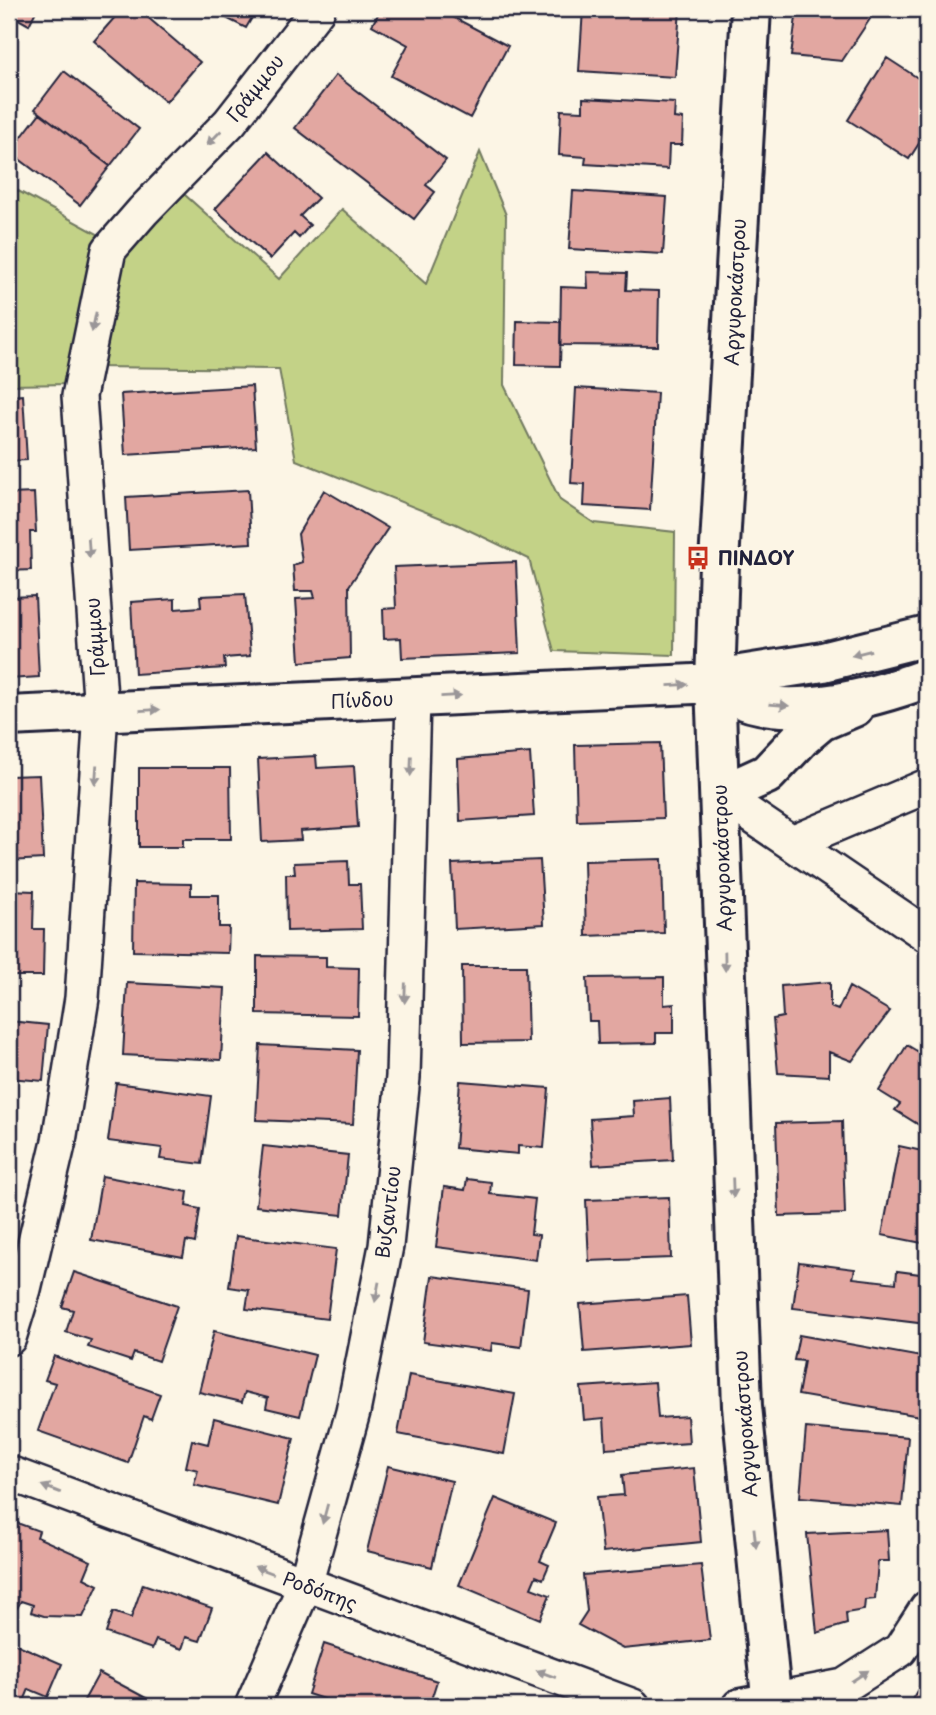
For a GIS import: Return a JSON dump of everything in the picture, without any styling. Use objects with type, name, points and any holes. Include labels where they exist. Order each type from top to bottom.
[{"type":"street","name":"Γράμμου","points":[[9,1338],[24,1289],[59,1141],[82,998],[101,712],[79,396],[109,250],[230,122],[318,9]]},
{"type":"street","name":"Αργυροκάστρου","points":[[751,9],[718,586],[716,683],[742,1406],[761,1704]]},
{"type":"street","name":"Πίνδου","points":[[9,716],[716,683],[734,676],[823,663],[927,636]]},
{"type":"street","points":[[721,795],[767,774],[802,737],[821,722],[927,678]]},
{"type":"street","points":[[716,683],[735,696],[761,704],[795,707],[842,702],[888,692]]},
{"type":"street","name":"Βυζαντίου","points":[[252,1706],[305,1585],[353,1412],[386,1246],[403,1077],[413,698]]},
{"type":"street","points":[[792,843],[927,786]]},
{"type":"street","points":[[721,795],[927,935]]},
{"type":"street","name":"Ροδόπης","points":[[9,1473],[633,1706]]},
{"type":"street","points":[[761,1704],[844,1686],[900,1650],[927,1608]]},
{"type":"green space","points":[[480,152],[506,215],[504,385],[560,500],[594,523],[675,532],[674,655],[554,651],[529,559],[456,524],[296,460],[279,369],[93,367],[117,252],[176,187],[279,279],[342,209],[426,284]]},
{"type":"green space","points":[[9,186],[105,238],[71,384],[9,385]]},
{"type":"building","points":[[9,9],[37,9],[29,25],[9,14]]},
{"type":"building","points":[[122,9],[138,9],[200,62],[166,102],[94,41]]},
{"type":"building","points":[[208,9],[257,9],[246,28]]},
{"type":"building","points":[[381,9],[438,9],[508,46],[470,118],[391,76],[408,45],[372,25]]},
{"type":"building","points":[[583,9],[680,9],[675,77],[579,71]]},
{"type":"building","points":[[797,9],[871,9],[870,19],[842,61],[791,56]]},
{"type":"building","points":[[887,58],[927,84],[927,115],[923,121],[927,124],[927,131],[909,159],[848,120]]},
{"type":"building","points":[[64,71],[139,129],[110,166],[35,109]]},
{"type":"building","points":[[336,75],[446,160],[426,185],[435,192],[414,219],[295,128]]},
{"type":"building","points":[[583,98],[675,103],[674,118],[683,119],[682,145],[669,145],[668,169],[585,164],[586,157],[559,155],[561,110],[583,111]]},
{"type":"building","points":[[40,113],[110,166],[80,205],[10,152]]},
{"type":"building","points":[[268,152],[318,198],[300,216],[310,225],[299,238],[294,233],[270,259],[215,209]]},
{"type":"building","points":[[573,191],[667,197],[663,254],[569,249]]},
{"type":"building","points":[[587,272],[627,273],[626,290],[659,291],[658,346],[560,345],[561,287],[588,288]]},
{"type":"building","points":[[517,321],[561,322],[560,366],[516,365]]},
{"type":"building","points":[[252,386],[256,447],[125,455],[121,394]]},
{"type":"building","points":[[576,388],[657,393],[650,510],[584,506],[585,484],[571,483]]},
{"type":"building","points":[[23,395],[27,460],[9,461],[9,396]]},
{"type":"building","points":[[248,490],[251,543],[129,550],[126,497]]},
{"type":"building","points":[[324,490],[388,528],[349,586],[350,658],[300,662],[296,599],[315,598],[313,591],[295,591],[293,565],[302,562],[298,534]]},
{"type":"building","points":[[34,493],[36,532],[30,532],[31,570],[9,571],[9,494]]},
{"type":"building","points":[[516,562],[520,653],[402,658],[401,638],[384,639],[383,609],[396,608],[394,567]]},
{"type":"building","points":[[245,594],[250,656],[224,658],[225,668],[135,674],[131,602],[175,599],[175,609],[201,607],[200,596]]},
{"type":"building","points":[[35,596],[39,677],[9,679],[9,597]]},
{"type":"building","points":[[660,743],[663,818],[577,821],[575,745]]},
{"type":"building","points":[[530,753],[534,816],[460,821],[458,759]]},
{"type":"building","points":[[316,756],[317,768],[354,766],[358,827],[300,831],[301,840],[262,842],[258,759]]},
{"type":"building","points":[[139,768],[230,768],[231,839],[183,839],[183,847],[139,847]]},
{"type":"building","points":[[39,775],[43,859],[9,861],[9,776]]},
{"type":"building","points":[[662,859],[664,933],[586,936],[584,861]]},
{"type":"building","points":[[540,860],[544,924],[455,929],[452,864]]},
{"type":"building","points":[[348,861],[349,884],[360,884],[362,929],[287,931],[286,874],[295,874],[294,863]]},
{"type":"building","points":[[134,883],[191,884],[191,895],[219,895],[219,927],[229,927],[228,953],[133,951]]},
{"type":"building","points":[[9,890],[34,891],[33,929],[44,929],[43,976],[9,976]]},
{"type":"building","points":[[257,956],[326,957],[326,967],[359,968],[358,1016],[257,1014]]},
{"type":"building","points":[[462,966],[526,966],[528,1042],[463,1043]]},
{"type":"building","points":[[664,977],[664,1005],[674,1004],[674,1033],[656,1033],[656,1043],[598,1044],[597,1021],[589,1021],[587,978]]},
{"type":"building","points":[[830,982],[830,1007],[838,1010],[849,987],[890,1011],[852,1061],[829,1052],[829,1076],[778,1073],[773,1019],[783,1017],[781,986]]},
{"type":"building","points":[[127,983],[225,988],[221,1060],[123,1055]]},
{"type":"building","points":[[9,1021],[48,1025],[43,1081],[9,1078]]},
{"type":"building","points":[[260,1045],[357,1050],[353,1124],[256,1120]]},
{"type":"building","points":[[907,1045],[927,1057],[927,1123],[924,1128],[895,1110],[900,1104],[879,1091]]},
{"type":"building","points":[[460,1081],[549,1088],[544,1148],[518,1146],[518,1154],[455,1148]]},
{"type":"building","points":[[116,1083],[211,1096],[202,1164],[160,1159],[162,1148],[108,1141]]},
{"type":"building","points":[[670,1098],[673,1160],[593,1165],[590,1119],[634,1116],[633,1101]]},
{"type":"building","points":[[842,1121],[845,1214],[779,1216],[776,1123]]},
{"type":"building","points":[[263,1146],[348,1155],[342,1215],[256,1206]]},
{"type":"building","points":[[899,1146],[927,1152],[927,1244],[882,1235]]},
{"type":"building","points":[[102,1176],[188,1192],[186,1206],[200,1209],[195,1243],[186,1241],[183,1257],[91,1240]]},
{"type":"building","points":[[467,1179],[491,1182],[490,1194],[535,1199],[531,1234],[539,1235],[536,1260],[436,1247],[444,1187],[465,1190]]},
{"type":"building","points":[[669,1197],[671,1258],[589,1261],[586,1200]]},
{"type":"building","points":[[236,1236],[336,1249],[327,1319],[246,1309],[249,1290],[229,1287]]},
{"type":"building","points":[[799,1262],[855,1269],[853,1278],[896,1283],[897,1271],[927,1275],[927,1324],[793,1308]]},
{"type":"building","points":[[74,1272],[177,1306],[158,1361],[134,1353],[131,1361],[88,1347],[91,1340],[66,1332],[73,1310],[62,1307]]},
{"type":"building","points":[[432,1276],[528,1289],[521,1347],[492,1343],[491,1351],[423,1342]]},
{"type":"building","points":[[687,1296],[691,1344],[584,1352],[580,1304]]},
{"type":"building","points":[[214,1331],[315,1355],[300,1416],[266,1408],[268,1398],[245,1392],[242,1402],[199,1392]]},
{"type":"building","points":[[799,1335],[927,1358],[920,1416],[798,1395],[804,1361],[794,1360]]},
{"type":"building","points":[[54,1356],[160,1394],[151,1419],[144,1416],[128,1463],[38,1431],[55,1383],[45,1380]]},
{"type":"building","points":[[409,1375],[515,1394],[504,1454],[398,1434]]},
{"type":"building","points":[[655,1382],[658,1418],[687,1416],[689,1443],[606,1449],[604,1418],[584,1420],[581,1387]]},
{"type":"building","points":[[214,1418],[294,1438],[278,1505],[194,1485],[198,1470],[186,1467],[192,1440],[208,1444]]},
{"type":"building","points":[[806,1428],[908,1437],[902,1506],[800,1497]]},
{"type":"building","points":[[388,1466],[452,1481],[432,1567],[367,1551]]},
{"type":"building","points":[[694,1468],[701,1542],[603,1552],[597,1497],[624,1495],[622,1475]]},
{"type":"building","points":[[495,1498],[556,1523],[540,1561],[549,1565],[543,1579],[536,1576],[531,1588],[550,1595],[540,1619],[459,1585]]},
{"type":"building","points":[[9,1520],[39,1531],[37,1537],[91,1561],[84,1578],[98,1585],[83,1617],[44,1616],[31,1612],[33,1605],[21,1601],[17,1608],[9,1605]]},
{"type":"building","points":[[887,1530],[889,1561],[878,1561],[875,1599],[865,1600],[864,1610],[846,1613],[847,1624],[817,1633],[807,1534]]},
{"type":"building","points":[[701,1565],[710,1640],[623,1649],[578,1625],[587,1611],[583,1575]]},
{"type":"building","points":[[143,1584],[212,1608],[200,1641],[186,1637],[182,1649],[156,1640],[152,1649],[106,1633],[113,1612],[131,1618]]},
{"type":"building","points":[[9,1641],[62,1664],[48,1697],[29,1689],[22,1706],[9,1704]]},
{"type":"building","points":[[324,1644],[437,1681],[429,1706],[338,1706],[339,1704],[308,1694]]},
{"type":"building","points":[[99,1673],[161,1706],[81,1706]]},
{"type":"building","points":[[927,1673],[927,1706],[916,1706],[910,1703]]},
{"type":"place","name":"ΠΙΝΔΟΥ","points":[[698,558]]}]
